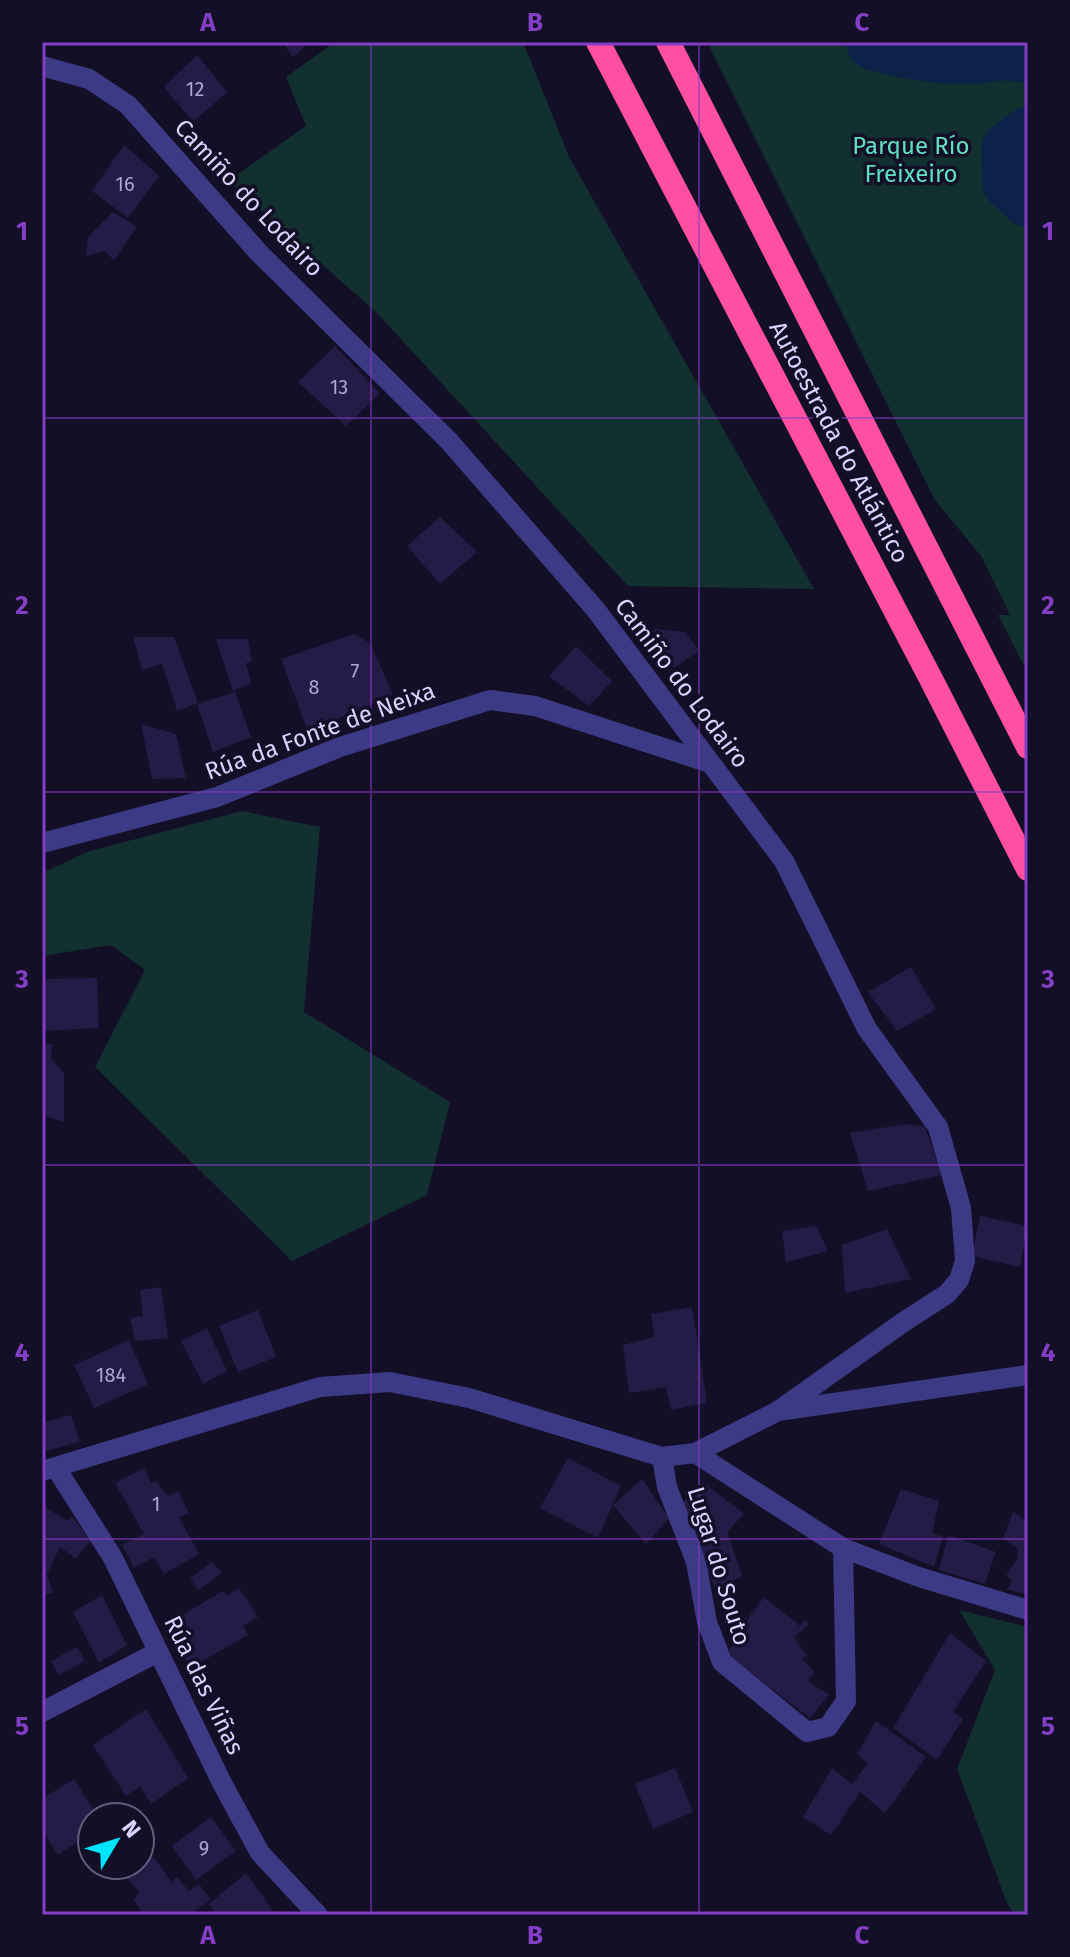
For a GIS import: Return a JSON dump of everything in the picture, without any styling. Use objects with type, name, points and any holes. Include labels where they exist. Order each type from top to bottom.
[{"type":"highway","name":"Autoestrada do Atlántico","points":[[598,42],[1028,869]]},
{"type":"highway","name":"Autoestrada do Atlántico","points":[[668,42],[1028,747]]},
{"type":"street","name":"Camiño do Lodairo","points":[[42,66],[89,79],[128,105],[259,253],[429,419],[596,610],[784,861],[867,1029],[938,1127],[961,1208],[965,1261],[959,1280],[947,1294],[778,1411]]},
{"type":"street","name":"Rúa da Fonte de Neixa","points":[[42,843],[217,797],[340,747],[490,700],[535,706],[707,762]]},
{"type":"street","points":[[49,1470],[320,1387],[390,1382],[469,1398],[662,1457],[695,1453],[778,1411],[1028,1375]]},
{"type":"street","name":"Lugar do Souto","points":[[695,1453],[843,1548],[919,1577],[1028,1610]]},
{"type":"street","name":"Lugar do Souto","points":[[662,1457],[667,1487],[696,1562],[707,1622],[722,1662],[807,1732],[828,1727],[846,1701],[843,1548]]},
{"type":"street","name":"Rúa das Viñas","points":[[49,1470],[113,1558],[222,1783],[260,1853],[318,1915]]},
{"type":"street","points":[[42,1712],[158,1652]]},
{"type":"green space","points":[[335,42],[523,42],[569,157],[814,589],[628,586],[377,313],[228,181],[306,126],[286,77]]},
{"type":"green space","name":"Parque Río Freixeiro","points":[[707,42],[1028,42],[1028,674],[998,615],[1010,615],[981,556],[935,500]]},
{"type":"green space","points":[[242,811],[320,827],[304,1012],[450,1102],[427,1195],[292,1261],[95,1067],[145,970],[111,945],[42,956],[42,873],[90,851]]},
{"type":"green space","points":[[959,1610],[1028,1627],[1028,1915],[1015,1915],[1007,1903],[957,1769],[995,1670]]},
{"type":"building","points":[[282,42],[310,42],[293,57]]},
{"type":"building","points":[[197,55],[227,92],[193,122],[164,87]]},
{"type":"building","points":[[124,145],[159,176],[128,218],[92,191]]},
{"type":"building","points":[[113,212],[137,227],[114,260],[104,251],[86,256],[88,237]]},
{"type":"building","points":[[335,346],[380,393],[346,426],[298,382]]},
{"type":"building","points":[[440,517],[477,552],[440,584],[407,546]]},
{"type":"building","points":[[655,629],[686,632],[699,651],[674,668],[647,638]]},
{"type":"building","points":[[354,634],[370,643],[393,695],[308,732],[281,659]]},
{"type":"building","points":[[133,637],[174,637],[198,703],[177,711],[162,664],[142,670]]},
{"type":"building","points":[[216,639],[248,639],[252,662],[246,663],[251,683],[233,691]]},
{"type":"building","points":[[576,646],[612,681],[589,706],[549,676]]},
{"type":"building","points":[[235,692],[251,737],[213,752],[197,704]]},
{"type":"building","points":[[141,724],[176,734],[186,778],[152,779]]},
{"type":"building","points":[[911,967],[936,1009],[897,1031],[868,992]]},
{"type":"building","points":[[97,978],[99,1028],[42,1031],[42,979]]},
{"type":"building","points":[[42,1043],[52,1044],[51,1059],[64,1073],[64,1122],[42,1115]]},
{"type":"building","points":[[906,1124],[925,1127],[942,1175],[868,1191],[850,1133]]},
{"type":"building","points":[[980,1216],[1028,1226],[1020,1267],[972,1256]]},
{"type":"building","points":[[816,1226],[828,1251],[786,1262],[782,1231]]},
{"type":"building","points":[[887,1229],[911,1279],[845,1293],[842,1245]]},
{"type":"building","points":[[161,1287],[168,1338],[135,1341],[130,1318],[143,1316],[140,1290]]},
{"type":"building","points":[[692,1307],[707,1403],[671,1410],[666,1387],[629,1393],[623,1345],[654,1337],[651,1314]]},
{"type":"building","points":[[258,1310],[276,1357],[238,1372],[219,1326]]},
{"type":"building","points":[[207,1328],[227,1371],[203,1384],[181,1341]]},
{"type":"building","points":[[129,1340],[148,1384],[94,1408],[74,1365]]},
{"type":"building","points":[[71,1415],[80,1442],[42,1452],[42,1423]]},
{"type":"building","points":[[568,1458],[621,1486],[598,1538],[540,1508]]},
{"type":"building","points":[[144,1468],[151,1483],[156,1481],[168,1496],[178,1491],[189,1513],[179,1517],[199,1554],[164,1574],[154,1557],[134,1568],[122,1545],[144,1534],[115,1483]]},
{"type":"building","points":[[642,1479],[669,1518],[646,1544],[613,1505]]},
{"type":"building","points":[[703,1482],[744,1514],[727,1532],[742,1576],[716,1590],[680,1505]]},
{"type":"building","points":[[901,1489],[939,1501],[932,1534],[943,1536],[934,1567],[879,1544]]},
{"type":"building","points":[[42,1505],[67,1521],[73,1517],[90,1541],[76,1559],[60,1547],[47,1574],[42,1574]]},
{"type":"building","points":[[1013,1512],[1028,1522],[1028,1595],[1007,1589],[1013,1580],[1006,1576],[1018,1557],[1017,1548],[1003,1538]]},
{"type":"building","points":[[948,1535],[996,1552],[985,1584],[939,1570]]},
{"type":"building","points":[[212,1562],[222,1573],[198,1590],[190,1578]]},
{"type":"building","points":[[47,1574],[53,1593],[42,1594],[42,1575]]},
{"type":"building","points":[[239,1588],[258,1617],[243,1626],[248,1635],[190,1668],[168,1623],[223,1591],[227,1596]]},
{"type":"building","points":[[102,1595],[127,1645],[99,1663],[73,1612]]},
{"type":"building","points":[[764,1597],[800,1626],[804,1620],[809,1624],[794,1637],[807,1656],[802,1658],[814,1672],[808,1681],[829,1695],[810,1718],[726,1654]]},
{"type":"building","points":[[950,1633],[986,1661],[953,1712],[963,1719],[937,1760],[893,1728]]},
{"type":"building","points":[[77,1647],[85,1661],[59,1675],[51,1661]]},
{"type":"building","points":[[146,1709],[188,1778],[155,1801],[149,1801],[140,1786],[126,1796],[93,1745]]},
{"type":"building","points":[[876,1721],[926,1757],[885,1813],[860,1792],[831,1835],[803,1817],[832,1768],[852,1784],[868,1763],[857,1754]]},
{"type":"building","points":[[675,1768],[693,1812],[653,1829],[635,1784]]},
{"type":"building","points":[[74,1779],[88,1801],[76,1801],[76,1843],[58,1855],[42,1830],[42,1799]]},
{"type":"building","points":[[211,1817],[236,1851],[196,1880],[172,1846]]},
{"type":"building","points":[[156,1861],[172,1882],[177,1877],[189,1891],[199,1884],[211,1900],[189,1915],[143,1915],[134,1900],[139,1892],[130,1881],[156,1881]]},
{"type":"building","points":[[246,1873],[276,1915],[216,1915],[209,1904]]},
{"type":"waterway","points":[[874,42],[944,55],[976,56],[1003,52],[1028,56]]},
{"type":"waterway","points":[[1028,135],[1009,149],[1010,182],[1028,199]]}]
